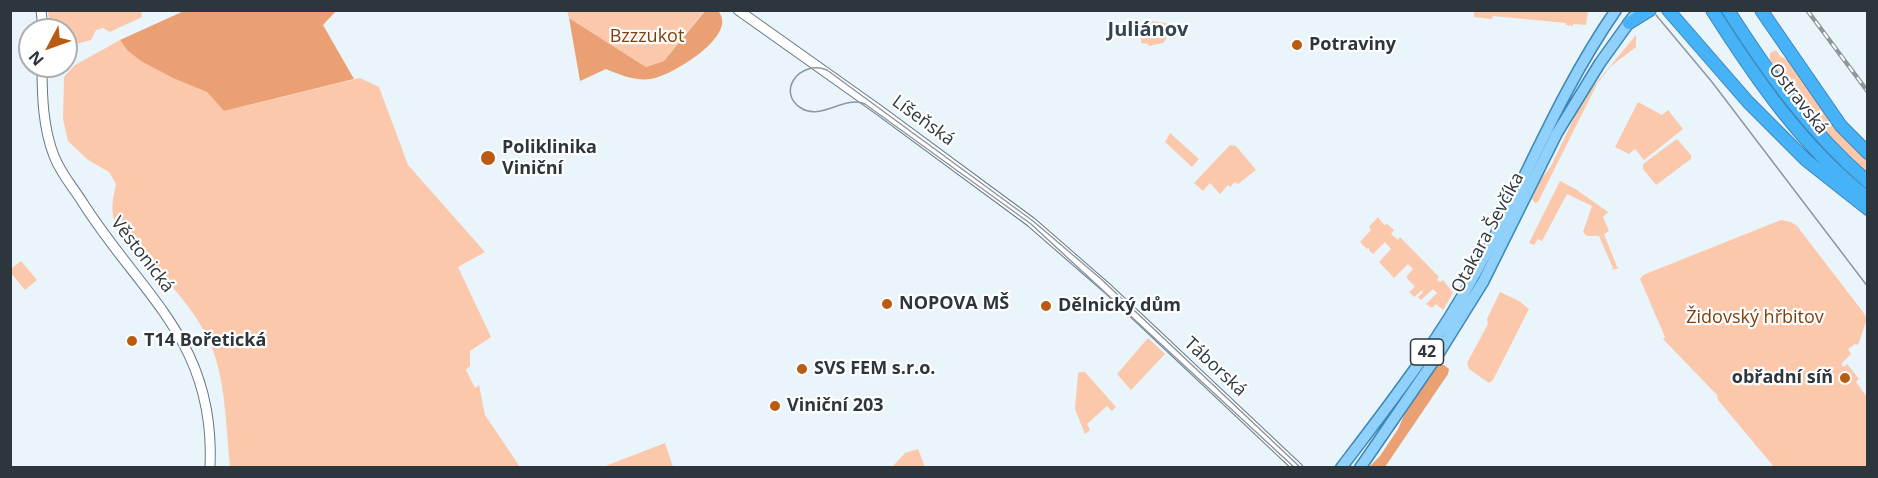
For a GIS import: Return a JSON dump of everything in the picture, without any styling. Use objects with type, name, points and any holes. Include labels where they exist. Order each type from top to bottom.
[{"type":"highway","points":[[1626,27],[1650,10]]},
{"type":"highway","name":"Ostravská","points":[[1712,10],[1787,118],[1828,164],[1868,198]]},
{"type":"highway","name":"Ostravská","points":[[1728,10],[1763,63],[1808,123],[1868,182]]},
{"type":"highway","points":[[1761,10],[1841,126],[1868,153]]},
{"type":"highway","points":[[1668,12],[1748,102],[1806,160],[1868,209]]},
{"type":"main road","name":"Otakara Ševčíka","points":[[1360,467],[1437,356],[1483,282],[1557,133],[1585,86],[1638,10]]},
{"type":"main road","name":"Otakara Ševčíka","points":[[1341,468],[1410,376],[1469,285],[1551,122],[1615,12]]},
{"type":"street","name":"Líšeňská","points":[[738,10],[996,195],[1082,266]]},
{"type":"street","name":"Věstonická","points":[[43,78],[45,120],[60,170],[113,246],[160,305],[180,335],[193,363],[208,416],[210,468]]},
{"type":"street","name":"Táborská","points":[[1082,266],[1298,468]]},
{"type":"green space","points":[[141,10],[142,17],[110,32],[103,28],[96,30],[91,40],[78,43],[78,18],[49,18],[48,11]]},
{"type":"green space","name":"Bzzzukot","points":[[705,10],[664,61],[646,67],[569,18],[567,11]]},
{"type":"green space","points":[[1474,10],[1588,11],[1586,25],[1573,24],[1573,26],[1566,25],[1566,23],[1493,16],[1492,19],[1474,17]]},
{"type":"green space","points":[[1145,20],[1166,23],[1168,33],[1163,43],[1149,46],[1141,43],[1141,26]]},
{"type":"green space","points":[[1636,35],[1636,47],[1611,66],[1597,84],[1538,202],[1535,203],[1532,199],[1540,180],[1551,166],[1583,99]]},
{"type":"green space","points":[[120,40],[127,50],[207,92],[224,111],[360,78],[379,87],[408,165],[485,252],[458,267],[491,337],[470,351],[470,366],[466,370],[475,388],[479,385],[485,415],[520,467],[230,467],[222,386],[215,355],[209,341],[183,300],[127,237],[125,238],[116,225],[113,199],[116,184],[109,172],[88,160],[68,141],[63,119],[64,78],[78,78],[78,63]]},
{"type":"green space","points":[[1776,50],[1780,56],[1788,60],[1834,125],[1867,160],[1867,172],[1827,133],[1792,90],[1770,60],[1770,53]]},
{"type":"green space","points":[[1638,102],[1662,115],[1668,110],[1683,129],[1644,160],[1635,149],[1629,154],[1615,147]]},
{"type":"green space","points":[[1170,133],[1199,159],[1192,167],[1165,142]]},
{"type":"green space","points":[[1677,139],[1691,155],[1691,159],[1656,185],[1643,169],[1643,164]]},
{"type":"green space","points":[[1230,145],[1236,146],[1256,170],[1238,184],[1235,182],[1230,187],[1228,185],[1220,194],[1210,183],[1203,191],[1194,183]]},
{"type":"green space","points":[[1560,181],[1608,212],[1603,217],[1609,231],[1604,234],[1619,268],[1612,270],[1599,236],[1587,236],[1583,232],[1592,206],[1567,194],[1542,241],[1538,239],[1534,245],[1529,243]]},
{"type":"green space","points":[[1378,217],[1384,225],[1387,224],[1394,230],[1391,234],[1398,240],[1400,237],[1439,277],[1437,280],[1440,282],[1443,280],[1453,293],[1443,310],[1436,304],[1432,308],[1426,304],[1437,293],[1433,289],[1421,300],[1418,297],[1423,292],[1422,290],[1414,297],[1409,292],[1415,287],[1406,277],[1413,269],[1408,264],[1394,278],[1379,262],[1391,249],[1385,242],[1373,254],[1369,247],[1367,249],[1360,242],[1371,230],[1369,227]]},
{"type":"green space","name":"Židovský hřbitov","points":[[1781,220],[1797,226],[1867,319],[1858,345],[1855,344],[1848,349],[1851,354],[1841,364],[1844,367],[1847,364],[1859,379],[1856,382],[1867,397],[1867,467],[1774,467],[1718,400],[1717,395],[1663,339],[1665,337],[1640,279],[1643,275]]},
{"type":"green space","points":[[21,261],[37,280],[25,290],[11,273],[11,269]]},
{"type":"green space","points":[[1500,292],[1519,301],[1529,309],[1493,380],[1489,383],[1469,369],[1467,363],[1488,324],[1487,319]]},
{"type":"green space","points":[[1148,338],[1165,354],[1131,390],[1117,374]]},
{"type":"green space","points":[[1085,372],[1116,407],[1112,411],[1107,406],[1087,424],[1090,430],[1085,434],[1075,409],[1078,373]]},
{"type":"green space","points":[[665,443],[673,467],[603,467]]},
{"type":"green space","points":[[918,449],[925,467],[893,466],[905,453]]},
{"type":"shaded area","points":[[184,11],[336,11],[323,25],[354,79],[224,111],[207,92],[141,61],[127,50],[120,40]]},
{"type":"shaded area","points":[[705,11],[718,11],[722,21],[720,31],[700,53],[673,70],[651,79],[639,79],[606,69],[580,81],[569,18],[646,67],[664,61]]},
{"type":"shaded area","points":[[1439,365],[1444,365],[1449,369],[1448,374],[1385,467],[1368,468],[1380,456],[1398,429],[1406,411]]},
{"type":"tram line","points":[[1656,15],[1712,82],[1868,287]]},
{"type":"tram line","points":[[1295,468],[1031,224],[865,104],[849,103],[816,112],[801,108],[794,102],[791,94],[794,79],[808,69],[827,70],[1033,221],[1100,278],[1301,468]]},
{"type":"railway","points":[[1807,10],[1868,92]]},
{"type":"place","name":"Potraviny","points":[[1297,45]]},
{"type":"place","name":"Poliklinika Viniční","points":[[488,158]]},
{"type":"place","name":"NOPOVA MŠ","points":[[887,304]]},
{"type":"place","name":"Dělnický dům","points":[[1046,306]]},
{"type":"place","name":"T14 Bořetická","points":[[132,341]]},
{"type":"place","name":"SVS FEM s.r.o.","points":[[802,369]]},
{"type":"place","name":"obřadní síň","points":[[1845,378]]},
{"type":"place","name":"Viniční 203","points":[[775,406]]},
{"type":"district","name":"Juliánov","points":[[1148,30]]}]
